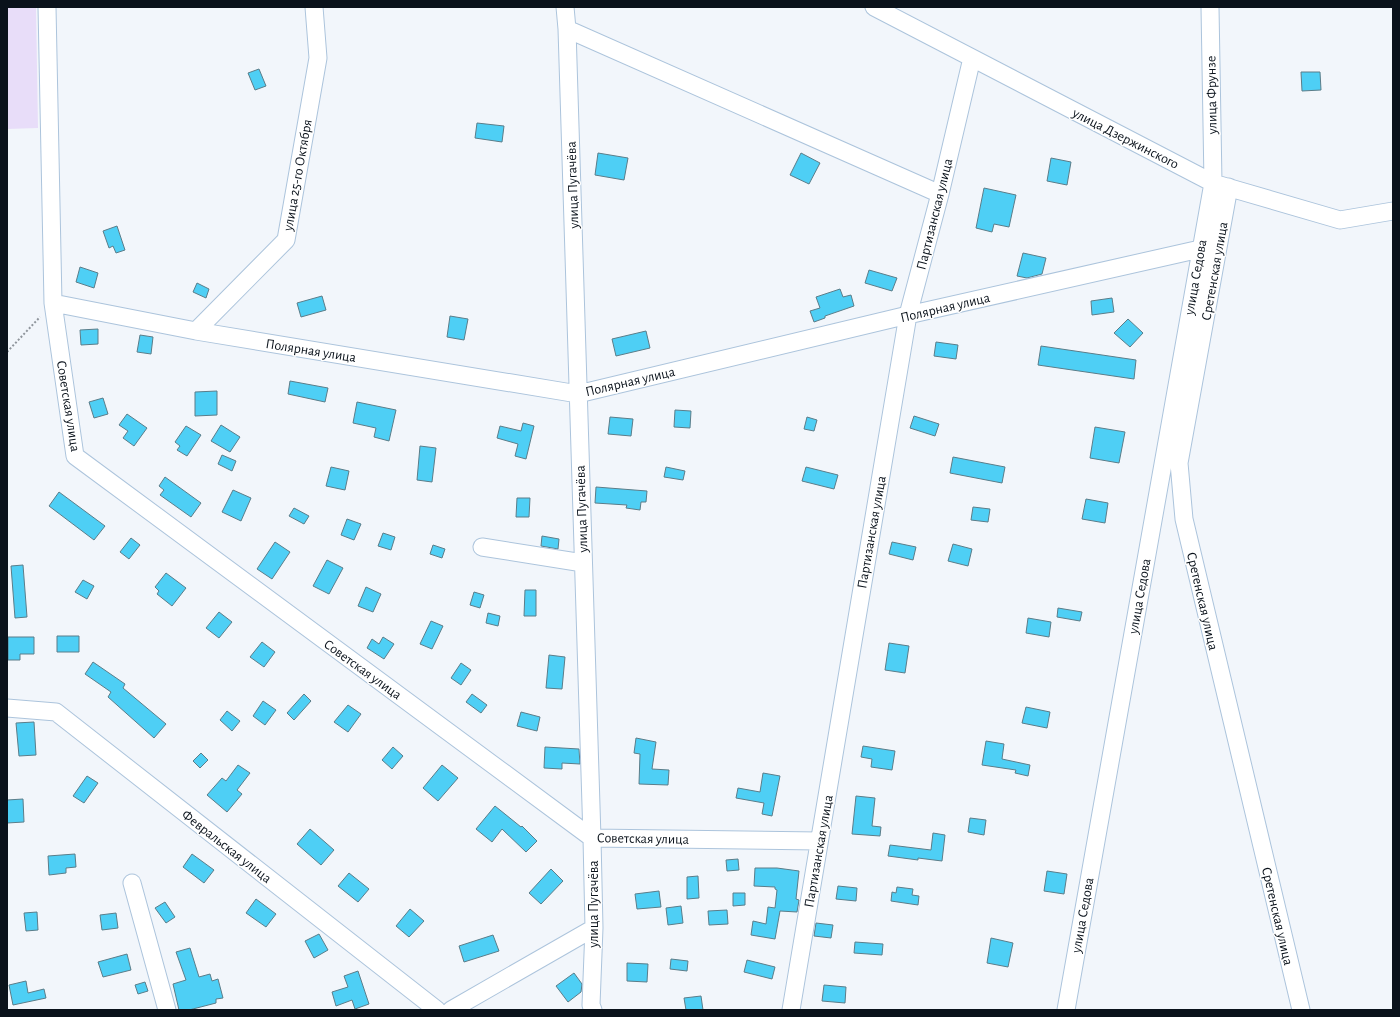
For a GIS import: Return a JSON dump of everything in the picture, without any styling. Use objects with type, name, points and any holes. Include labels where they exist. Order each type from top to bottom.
[{"type":"street","name":"Советская улица","points":[[47,7],[53,303],[75,456],[592,838],[819,841]]},
{"type":"street","name":"улица 25-го Октября","points":[[196,331],[286,240],[318,58],[314,7]]},
{"type":"street","name":"улица Пугачёва","points":[[565,7],[567,29],[592,838],[594,928],[591,1005],[593,1010]]},
{"type":"street","name":"улица Дзержинского","points":[[874,7],[1213,183],[1340,220],[1393,211]]},
{"type":"street","name":"улица Фрунзе","points":[[1210,7],[1213,183]]},
{"type":"street","points":[[567,29],[940,194]]},
{"type":"street","name":"Партизанская улица","points":[[791,1010],[908,315],[940,194],[972,58]]},
{"type":"street","name":"улица Седова","points":[[1066,1010],[1200,249],[1213,183]]},
{"type":"street","name":"Сретенская улица","points":[[1229,187],[1179,463],[1184,519],[1301,1010]]},
{"type":"street","name":"Полярная улица","points":[[53,303],[196,331],[578,394],[908,315],[1200,249]]},
{"type":"street","points":[[482,547],[583,563]]},
{"type":"street","name":"Февральская улица","points":[[7,708],[56,712],[437,1010]]},
{"type":"street","points":[[132,883],[167,1010]]},
{"type":"street","points":[[451,1010],[594,928]]},
{"type":"path","points":[[7,352],[53,303]]},
{"type":"shaded area","points":[[7,7],[36,7],[38,128],[7,129]]},
{"type":"building","points":[[259,69],[266,86],[255,90],[248,73]]},
{"type":"building","points":[[1301,72],[1320,72],[1321,90],[1302,91]]},
{"type":"building","points":[[477,123],[504,126],[502,142],[475,138]]},
{"type":"building","points":[[598,153],[628,158],[624,180],[595,175]]},
{"type":"building","points":[[801,153],[820,163],[809,184],[790,175]]},
{"type":"building","points":[[1051,158],[1071,162],[1067,185],[1047,181]]},
{"type":"building","points":[[984,188],[1016,195],[1009,227],[994,224],[992,232],[976,228]]},
{"type":"building","points":[[117,226],[125,250],[116,253],[113,246],[109,248],[103,231]]},
{"type":"building","points":[[1023,253],[1046,258],[1042,274],[1027,278],[1017,276]]},
{"type":"building","points":[[80,267],[98,273],[94,288],[76,282]]},
{"type":"building","points":[[869,270],[897,278],[892,291],[865,283]]},
{"type":"building","points":[[197,283],[209,289],[206,298],[193,292]]},
{"type":"building","points":[[840,289],[843,297],[851,295],[854,306],[825,316],[825,318],[814,322],[810,311],[820,308],[816,297]]},
{"type":"building","points":[[322,296],[326,310],[301,317],[297,303]]},
{"type":"building","points":[[1112,298],[1114,312],[1092,315],[1091,301]]},
{"type":"building","points":[[450,316],[468,319],[464,340],[447,337]]},
{"type":"building","points":[[1128,319],[1143,333],[1130,347],[1114,333]]},
{"type":"building","points":[[98,329],[98,344],[81,345],[80,330]]},
{"type":"building","points":[[646,331],[650,348],[616,356],[612,339]]},
{"type":"building","points":[[140,335],[153,337],[151,354],[137,352]]},
{"type":"building","points":[[936,342],[958,345],[956,359],[934,356]]},
{"type":"building","points":[[1041,346],[1136,360],[1134,379],[1038,365]]},
{"type":"building","points":[[290,381],[328,388],[325,402],[288,394]]},
{"type":"building","points":[[217,391],[217,415],[195,416],[195,392]]},
{"type":"building","points":[[103,398],[108,414],[94,418],[89,402]]},
{"type":"building","points":[[357,402],[396,410],[389,441],[374,437],[376,428],[353,423]]},
{"type":"building","points":[[675,410],[691,411],[690,428],[674,427]]},
{"type":"building","points":[[127,414],[147,428],[134,446],[123,438],[128,431],[119,425]]},
{"type":"building","points":[[914,416],[939,424],[935,436],[910,428]]},
{"type":"building","points":[[610,417],[633,419],[631,436],[608,434]]},
{"type":"building","points":[[807,417],[817,420],[814,431],[804,429]]},
{"type":"building","points":[[523,423],[534,426],[526,459],[515,456],[518,444],[497,438],[500,426],[521,431]]},
{"type":"building","points":[[221,425],[240,437],[230,452],[211,441]]},
{"type":"building","points":[[186,426],[201,435],[187,456],[177,450],[180,446],[175,442]]},
{"type":"building","points":[[1095,427],[1125,432],[1119,463],[1090,458]]},
{"type":"building","points":[[420,446],[436,448],[432,482],[417,480]]},
{"type":"building","points":[[222,455],[236,461],[232,471],[218,464]]},
{"type":"building","points":[[953,457],[1005,467],[1002,483],[950,473]]},
{"type":"building","points":[[331,467],[349,471],[345,490],[326,486]]},
{"type":"building","points":[[666,467],[685,471],[683,480],[664,477]]},
{"type":"building","points":[[806,467],[838,475],[834,489],[802,481]]},
{"type":"building","points":[[165,477],[201,503],[191,517],[160,495],[164,490],[159,486]]},
{"type":"building","points":[[596,487],[647,491],[646,502],[641,502],[640,510],[626,508],[627,505],[595,503]]},
{"type":"building","points":[[233,490],[251,498],[241,521],[222,512]]},
{"type":"building","points":[[59,492],[105,526],[94,540],[49,506]]},
{"type":"building","points":[[517,498],[530,498],[529,517],[516,517]]},
{"type":"building","points":[[1086,499],[1108,503],[1105,523],[1082,519]]},
{"type":"building","points":[[973,507],[990,509],[988,522],[971,520]]},
{"type":"building","points":[[294,508],[309,516],[304,524],[289,516]]},
{"type":"building","points":[[347,519],[361,524],[354,540],[341,535]]},
{"type":"building","points":[[383,533],[395,537],[391,550],[378,546]]},
{"type":"building","points":[[542,536],[559,539],[558,549],[541,546]]},
{"type":"building","points":[[131,538],[140,545],[129,559],[120,552]]},
{"type":"building","points":[[275,542],[290,552],[272,579],[257,569]]},
{"type":"building","points":[[892,542],[916,547],[913,560],[889,554]]},
{"type":"building","points":[[953,544],[972,549],[968,566],[948,561]]},
{"type":"building","points":[[433,545],[445,549],[442,558],[430,554]]},
{"type":"building","points":[[327,560],[343,568],[329,594],[313,586]]},
{"type":"building","points":[[23,565],[27,617],[15,618],[11,566]]},
{"type":"building","points":[[166,573],[186,588],[172,606],[157,594],[159,591],[155,587]]},
{"type":"building","points":[[83,580],[94,586],[87,599],[75,592]]},
{"type":"building","points":[[366,587],[381,594],[373,612],[358,606]]},
{"type":"building","points":[[525,590],[536,590],[536,616],[524,616]]},
{"type":"building","points":[[474,592],[484,595],[480,608],[470,605]]},
{"type":"building","points":[[1058,608],[1082,612],[1080,621],[1057,617]]},
{"type":"building","points":[[219,612],[232,622],[219,638],[206,628]]},
{"type":"building","points":[[488,613],[500,616],[498,626],[486,623]]},
{"type":"building","points":[[1028,618],[1051,622],[1049,637],[1026,633]]},
{"type":"building","points":[[431,621],[443,626],[432,649],[420,644]]},
{"type":"building","points":[[57,636],[79,636],[79,652],[57,652]]},
{"type":"building","points":[[8,637],[34,637],[34,654],[20,654],[20,660],[8,660]]},
{"type":"building","points":[[383,637],[394,644],[384,659],[367,648],[372,639],[379,644]]},
{"type":"building","points":[[262,642],[275,652],[264,667],[250,657]]},
{"type":"building","points":[[889,643],[909,646],[905,673],[885,670]]},
{"type":"building","points":[[549,655],[565,657],[562,689],[546,688]]},
{"type":"building","points":[[93,662],[125,684],[123,688],[166,724],[154,738],[108,697],[111,692],[85,674]]},
{"type":"building","points":[[461,663],[471,670],[461,685],[451,678]]},
{"type":"building","points":[[304,694],[311,701],[294,720],[287,713]]},
{"type":"building","points":[[472,694],[487,705],[481,713],[466,702]]},
{"type":"building","points":[[263,701],[276,710],[265,725],[253,716]]},
{"type":"building","points":[[348,705],[361,714],[348,732],[334,722]]},
{"type":"building","points":[[1026,707],[1050,712],[1047,728],[1022,723]]},
{"type":"building","points":[[227,711],[240,721],[232,731],[220,720]]},
{"type":"building","points":[[521,712],[540,717],[537,731],[517,726]]},
{"type":"building","points":[[34,722],[36,755],[19,756],[16,723]]},
{"type":"building","points":[[636,738],[656,742],[652,769],[669,770],[668,785],[639,784],[640,754],[634,753]]},
{"type":"building","points":[[986,741],[1004,744],[1002,759],[1030,765],[1028,776],[1015,773],[1016,770],[982,765]]},
{"type":"building","points":[[863,746],[895,751],[892,770],[871,767],[872,759],[861,757]]},
{"type":"building","points":[[393,747],[403,756],[392,769],[382,760]]},
{"type":"building","points":[[545,747],[579,749],[580,764],[562,763],[562,769],[544,768]]},
{"type":"building","points":[[201,753],[208,760],[200,768],[193,761]]},
{"type":"building","points":[[238,765],[250,773],[237,790],[242,794],[227,812],[207,795],[222,778],[226,781]]},
{"type":"building","points":[[442,765],[458,778],[438,801],[423,788]]},
{"type":"building","points":[[763,773],[780,776],[772,816],[762,814],[764,803],[736,798],[738,788],[760,792]]},
{"type":"building","points":[[87,776],[98,783],[84,803],[73,796]]},
{"type":"building","points":[[856,796],[875,798],[872,826],[881,827],[880,836],[852,834]]},
{"type":"building","points":[[23,799],[24,822],[7,823],[7,800]]},
{"type":"building","points":[[495,806],[521,827],[522,826],[537,841],[526,852],[502,829],[492,842],[476,829]]},
{"type":"building","points":[[970,818],[986,820],[984,835],[968,832]]},
{"type":"building","points":[[310,829],[334,850],[321,865],[297,844]]},
{"type":"building","points":[[933,833],[945,835],[942,861],[918,858],[918,860],[888,856],[890,845],[931,850]]},
{"type":"building","points":[[75,854],[76,867],[66,868],[66,873],[49,875],[48,856]]},
{"type":"building","points":[[192,854],[214,870],[204,883],[183,867]]},
{"type":"building","points":[[738,859],[739,870],[727,871],[726,860]]},
{"type":"building","points":[[755,868],[777,868],[799,871],[796,899],[799,900],[797,912],[780,911],[775,939],[751,935],[753,921],[766,924],[768,907],[775,908],[777,890],[775,887],[754,886]]},
{"type":"building","points":[[551,869],[563,881],[541,904],[529,893]]},
{"type":"building","points":[[1047,871],[1067,874],[1064,894],[1044,891]]},
{"type":"building","points":[[349,873],[369,889],[358,902],[338,886]]},
{"type":"building","points":[[698,876],[699,898],[687,899],[687,877]]},
{"type":"building","points":[[838,886],[857,888],[856,901],[836,899]]},
{"type":"building","points":[[897,887],[913,889],[912,895],[919,896],[918,905],[891,901],[892,892],[896,893]]},
{"type":"building","points":[[659,891],[661,907],[637,909],[635,894]]},
{"type":"building","points":[[733,893],[745,893],[745,905],[733,906]]},
{"type":"building","points":[[256,899],[276,914],[266,927],[246,913]]},
{"type":"building","points":[[165,902],[175,917],[166,923],[155,908]]},
{"type":"building","points":[[681,906],[683,923],[668,925],[666,908]]},
{"type":"building","points":[[410,909],[424,921],[409,937],[396,926]]},
{"type":"building","points":[[727,910],[728,924],[709,925],[708,911]]},
{"type":"building","points":[[37,912],[38,930],[26,931],[24,913]]},
{"type":"building","points":[[116,913],[118,928],[102,930],[100,915]]},
{"type":"building","points":[[816,923],[833,925],[831,938],[814,936]]},
{"type":"building","points":[[319,934],[328,950],[314,958],[305,941]]},
{"type":"building","points":[[493,935],[499,951],[464,962],[459,946]]},
{"type":"building","points":[[991,938],[1013,943],[1008,967],[987,963]]},
{"type":"building","points":[[855,942],[883,944],[882,955],[854,953]]},
{"type":"building","points":[[190,948],[199,977],[210,974],[212,981],[218,979],[223,998],[216,999],[216,1003],[189,1010],[179,1010],[173,984],[186,980],[176,952]]},
{"type":"building","points":[[127,954],[131,970],[103,977],[98,962]]},
{"type":"building","points":[[671,959],[688,961],[687,971],[670,969]]},
{"type":"building","points":[[747,960],[775,967],[772,979],[744,972]]},
{"type":"building","points":[[627,963],[648,964],[647,982],[627,981]]},
{"type":"building","points":[[358,971],[369,1004],[355,1009],[352,1000],[336,1006],[332,992],[348,987],[344,976]]},
{"type":"building","points":[[574,973],[582,984],[581,992],[568,1002],[556,986]]},
{"type":"building","points":[[26,981],[28,993],[44,989],[46,998],[13,1005],[9,985]]},
{"type":"building","points":[[145,982],[148,991],[138,994],[135,985]]},
{"type":"building","points":[[824,985],[846,987],[845,1003],[822,1001]]},
{"type":"building","points":[[701,996],[703,1010],[686,1010],[684,998]]}]
